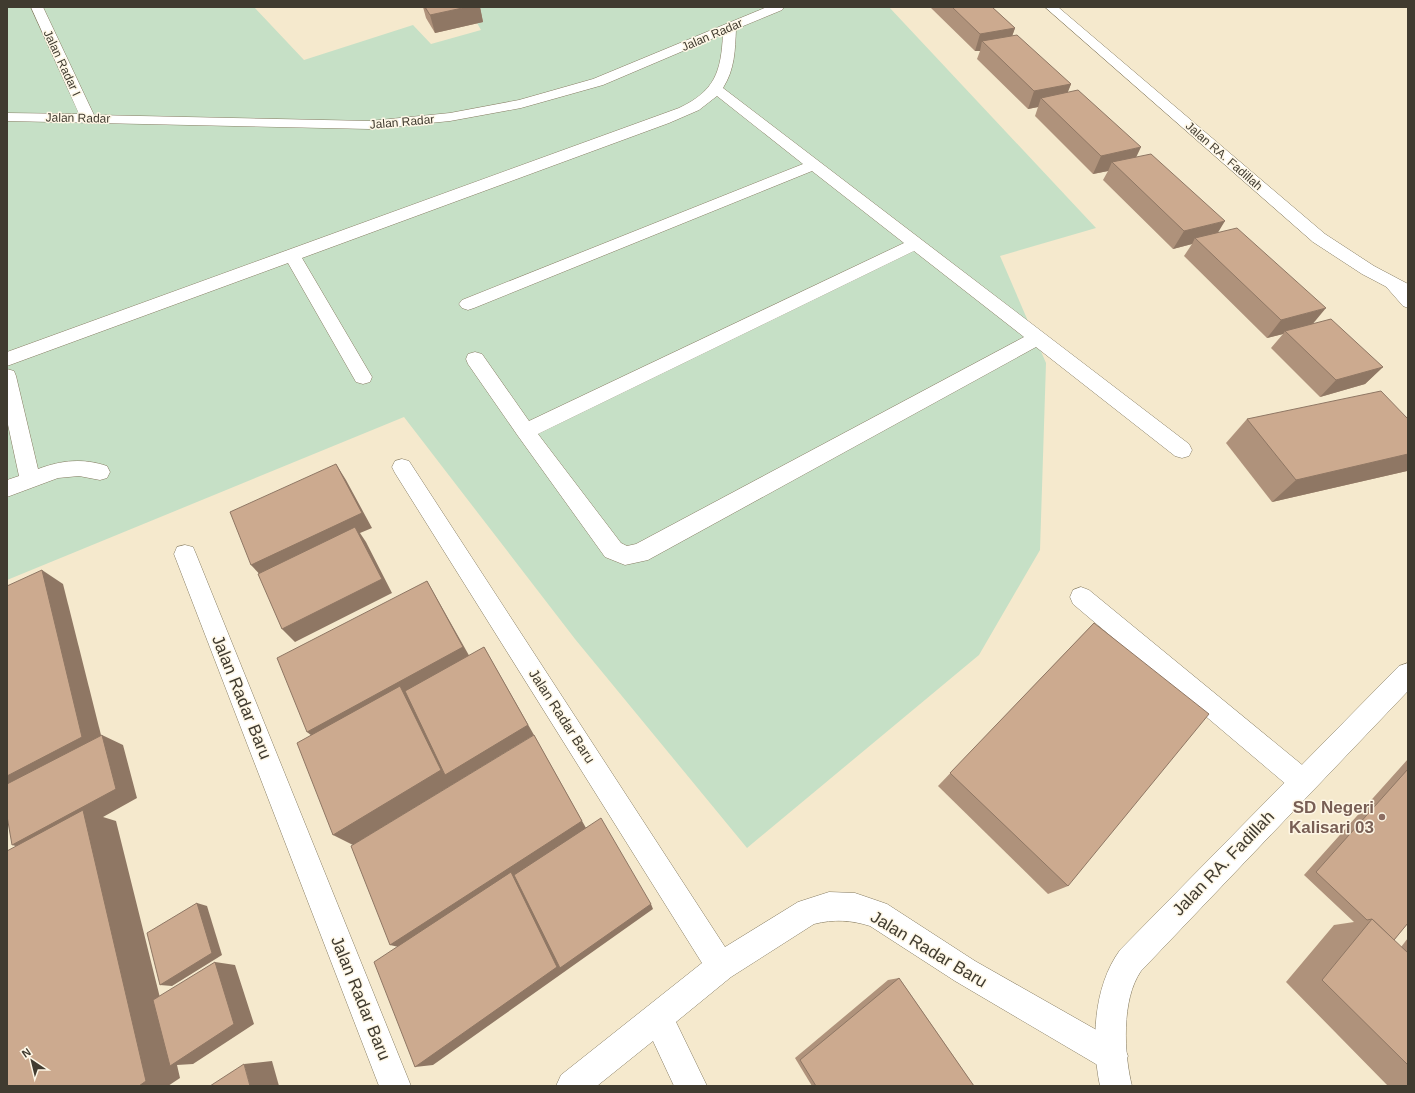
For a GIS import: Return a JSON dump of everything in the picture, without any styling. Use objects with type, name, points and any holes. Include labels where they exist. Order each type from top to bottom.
[{"type":"street","name":"Jalan Radar I","points":[[37,7],[88,118]]},
{"type":"street","name":"Jalan Radar","points":[[7,117],[370,125],[450,117],[521,104],[598,82],[778,7]]},
{"type":"street","name":"Jalan RA. Fadillah","points":[[1051,7],[1319,238],[1350,260],[1408,291]]},
{"type":"street","points":[[7,359],[664,120],[700,104],[717,90],[727,67],[730,27]]},
{"type":"street","points":[[717,90],[1182,450]]},
{"type":"street","points":[[468,304],[814,165]]},
{"type":"street","points":[[525,431],[916,244]]},
{"type":"street","points":[[292,256],[363,377]]},
{"type":"street","points":[[475,358],[525,431],[613,550],[622,555],[629,556],[640,553],[1037,338]]},
{"type":"street","points":[[7,376],[30,479]]},
{"type":"street","name":"Jalan Radar Baru","points":[[402,467],[721,967]]},
{"type":"street","points":[[7,489],[57,470],[79,468],[100,472]]},
{"type":"street","name":"Jalan Radar Baru","points":[[185,554],[396,1086]]},
{"type":"street","points":[[1081,597],[1303,782]]},
{"type":"street","name":"Jalan RA. Fadillah","points":[[1116,1086],[1112,1056],[1111,1028],[1115,996],[1123,971],[1134,956],[1408,674]]},
{"type":"street","name":"Jalan Radar Baru","points":[[572,1086],[721,967],[808,912],[829,906],[855,907],[877,914],[964,971],[1112,1056]]},
{"type":"street","points":[[657,1017],[691,1086]]},
{"type":"lane","points":[[1389,282],[1408,303]]},
{"type":"green space","points":[[7,7],[254,7],[304,60],[413,25],[431,44],[481,30],[468,7],[889,7],[1096,228],[1000,256],[1046,363],[1040,550],[979,655],[747,848],[575,639],[404,417],[7,580]]},
{"type":"building","points":[[425,7],[467,7],[430,15]]},
{"type":"building","points":[[952,7],[992,7],[1015,28],[980,34]]},
{"type":"building","points":[[1017,35],[1071,84],[1034,91],[982,41]]},
{"type":"building","points":[[1078,90],[1141,147],[1101,156],[1041,98]]},
{"type":"building","points":[[1151,154],[1225,221],[1184,231],[1112,162]]},
{"type":"building","points":[[1237,228],[1326,308],[1281,320],[1195,238]]},
{"type":"building","points":[[1331,319],[1383,367],[1336,380],[1285,331]]},
{"type":"building","points":[[1381,391],[1408,419],[1408,454],[1296,480],[1247,419]]},
{"type":"building","points":[[336,464],[362,513],[251,565],[230,512]]},
{"type":"building","points":[[355,527],[382,579],[282,629],[258,574]]},
{"type":"building","points":[[42,570],[82,737],[7,776],[7,586]]},
{"type":"building","points":[[427,581],[463,647],[307,732],[277,658]]},
{"type":"building","points":[[1094,623],[1209,714],[1068,886],[950,773]]},
{"type":"building","points":[[484,647],[528,725],[445,775],[405,691]]},
{"type":"building","points":[[400,686],[441,770],[333,835],[297,743]]},
{"type":"building","points":[[102,735],[116,789],[12,845],[7,816],[7,784]]},
{"type":"building","points":[[534,735],[582,821],[390,945],[351,846]]},
{"type":"building","name":"SD Negeri Kalisari 03","points":[[1408,769],[1408,923],[1394,940],[1372,919],[1367,920],[1316,872]]},
{"type":"building","points":[[83,810],[146,1081],[139,1086],[7,1086],[7,851]]},
{"type":"building","points":[[601,818],[651,904],[560,968],[514,875]]},
{"type":"building","points":[[511,872],[557,967],[415,1067],[374,962]]},
{"type":"building","points":[[197,903],[212,953],[160,985],[147,933]]},
{"type":"building","points":[[1372,919],[1408,953],[1408,1065],[1322,980]]},
{"type":"building","points":[[215,962],[234,1024],[170,1066],[153,1000]]},
{"type":"building","points":[[899,978],[974,1086],[816,1086],[800,1060]]},
{"type":"building","points":[[244,1064],[250,1086],[210,1086]]},
{"type":"place","name":"SD Negeri Kalisari 03","points":[[1382,817]]}]
